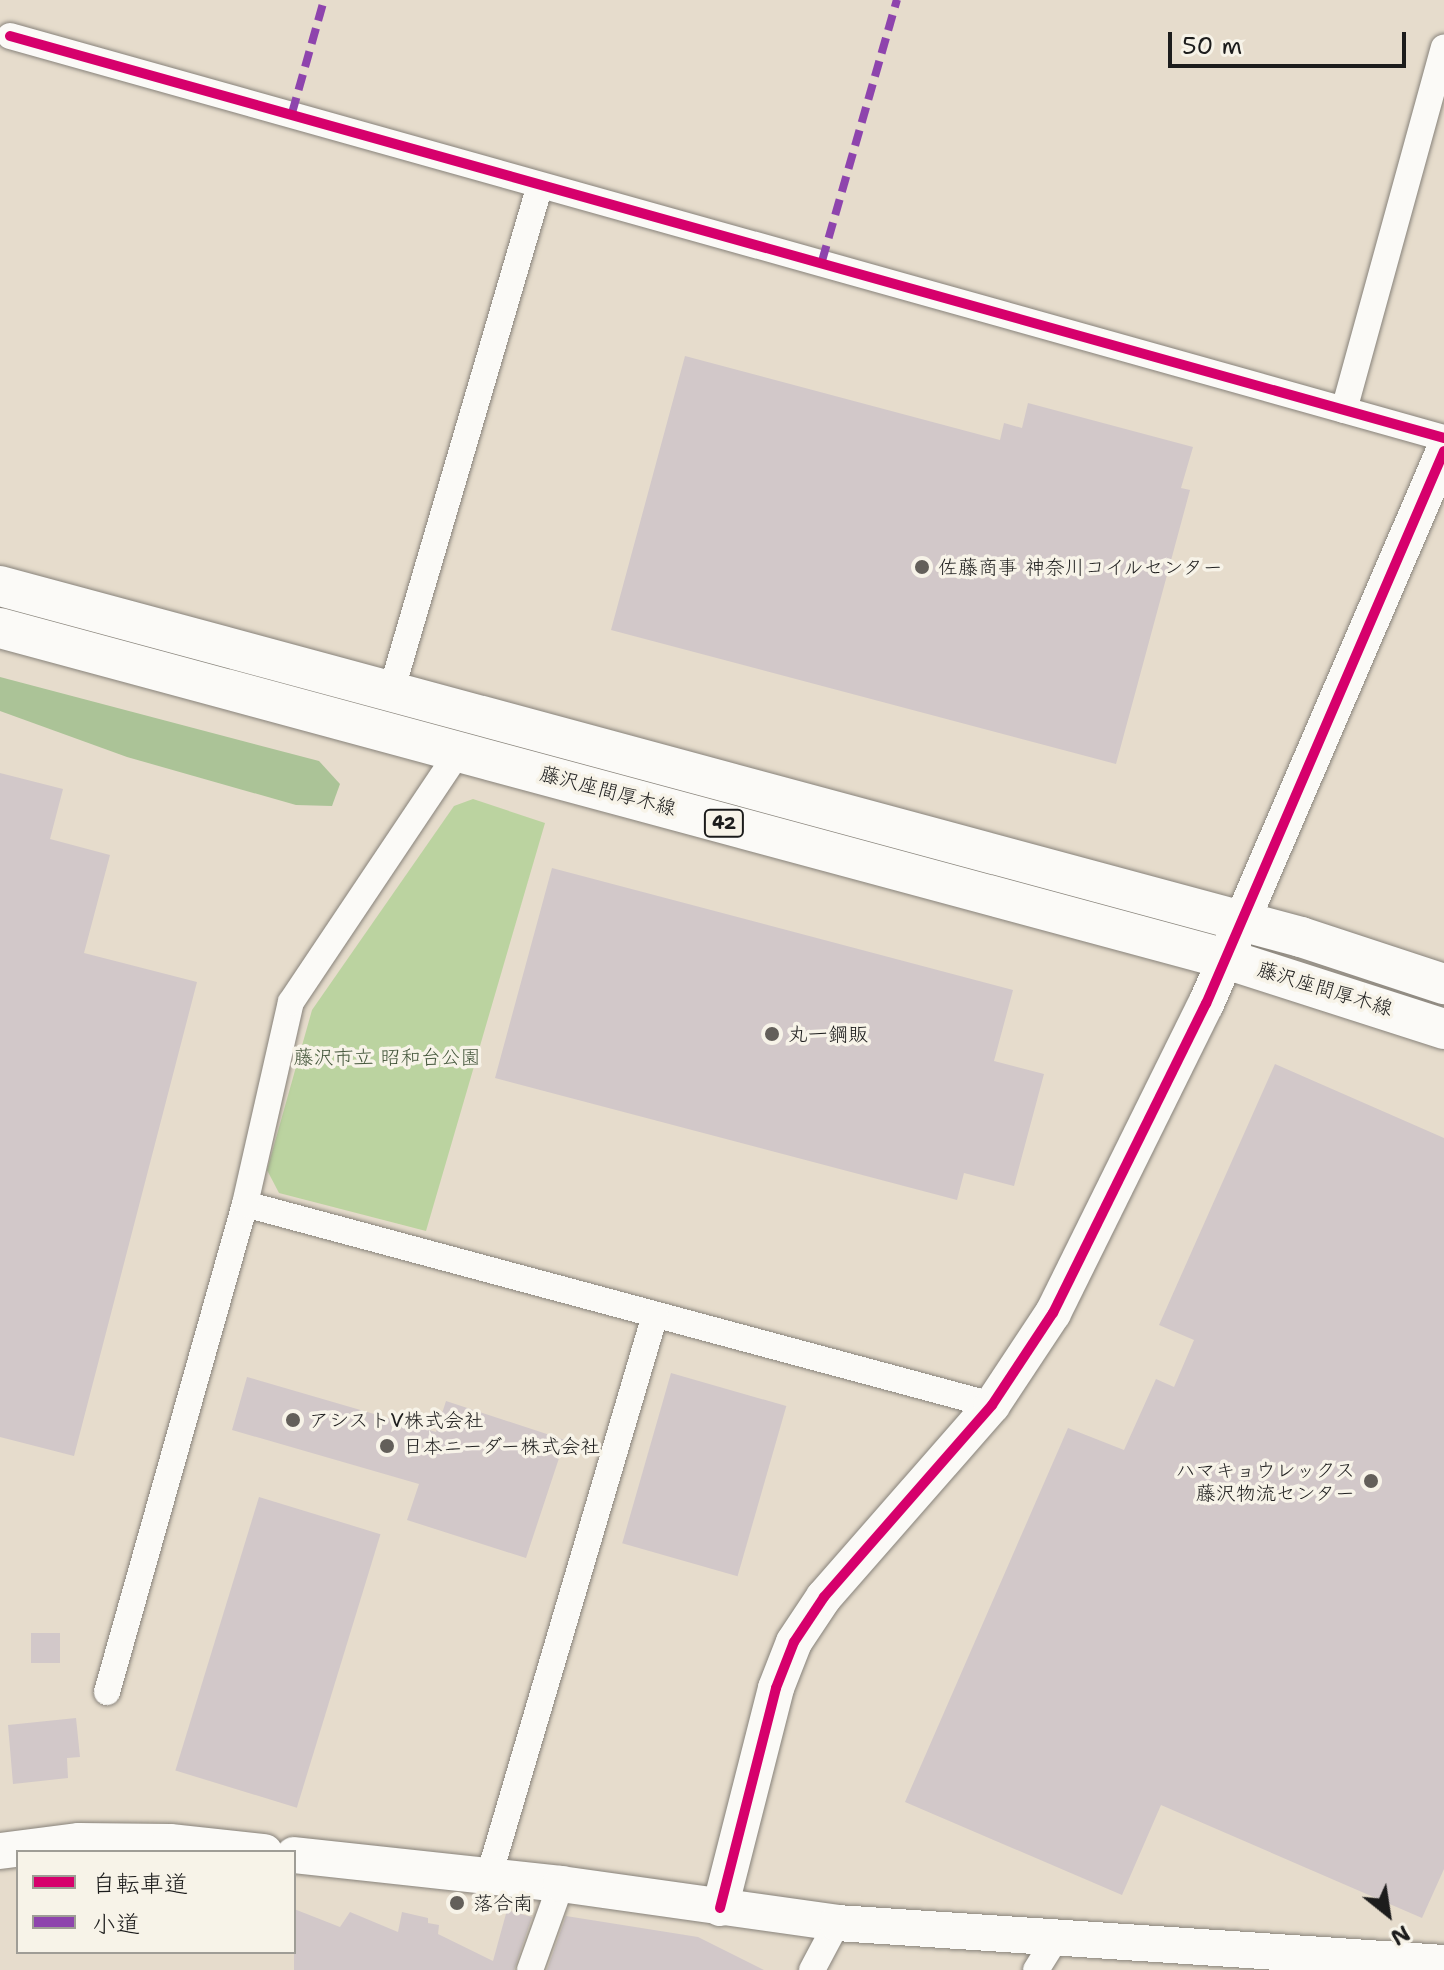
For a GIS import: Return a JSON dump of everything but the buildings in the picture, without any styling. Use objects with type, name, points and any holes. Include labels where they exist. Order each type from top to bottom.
[{"type":"main road","name":"藤沢座間厚木線","points":[[0,586],[1240,921],[1444,984]]},
{"type":"main road","name":"藤沢座間厚木線","points":[[0,628],[1226,959],[1444,1029]]},
{"type":"street","points":[[10,36],[1444,438]]},
{"type":"street","points":[[1344,410],[1444,48]]},
{"type":"street","points":[[391,692],[540,185]]},
{"type":"street","points":[[720,1908],[776,1688],[794,1642],[824,1597],[992,1405],[1053,1313],[1098,1230],[1226,959],[1444,451]]},
{"type":"street","points":[[107,1692],[245,1204],[291,1002],[459,751]]},
{"type":"street","points":[[245,1204],[992,1405]]},
{"type":"street","points":[[489,1876],[655,1315]]},
{"type":"street","points":[[0,1851],[94,1841],[170,1842],[245,1850]]},
{"type":"street","points":[[296,1855],[561,1884],[837,1923],[1289,1962],[1444,1963]]},
{"type":"street","points":[[530,1970],[561,1884]]},
{"type":"street","points":[[812,1970],[837,1923]]},
{"type":"street","points":[[1036,1970],[1055,1940]]},
{"type":"green space","points":[[0,677],[319,761],[340,784],[332,806],[296,805],[127,757],[0,711]]},
{"type":"green space","name":"藤沢市立 昭和台公園","points":[[473,799],[545,823],[426,1231],[279,1193],[267,1170],[312,1010],[454,806]]},
{"type":"marked path","points":[[292,113],[324,0]]},
{"type":"marked path","points":[[822,261],[897,0]]},
{"type":"cycle path","points":[[10,36],[1444,438]]},
{"type":"cycle path","points":[[720,1908],[776,1688],[794,1642],[824,1597],[992,1405],[1053,1313],[1206,1004],[1444,451]]},
{"type":"place","name":"佐藤商事 神奈川コイルセンター","points":[[922,567]]},
{"type":"place","name":"丸一鋼販","points":[[772,1034]]},
{"type":"place","name":"アシストV株式会社","points":[[293,1420]]},
{"type":"place","name":"日本ニーダー株式会社","points":[[387,1446]]},
{"type":"place","name":"ハマキョウレックス 藤沢物流センター","points":[[1371,1481]]},
{"type":"place","name":"落合南","points":[[457,1903]]}]
